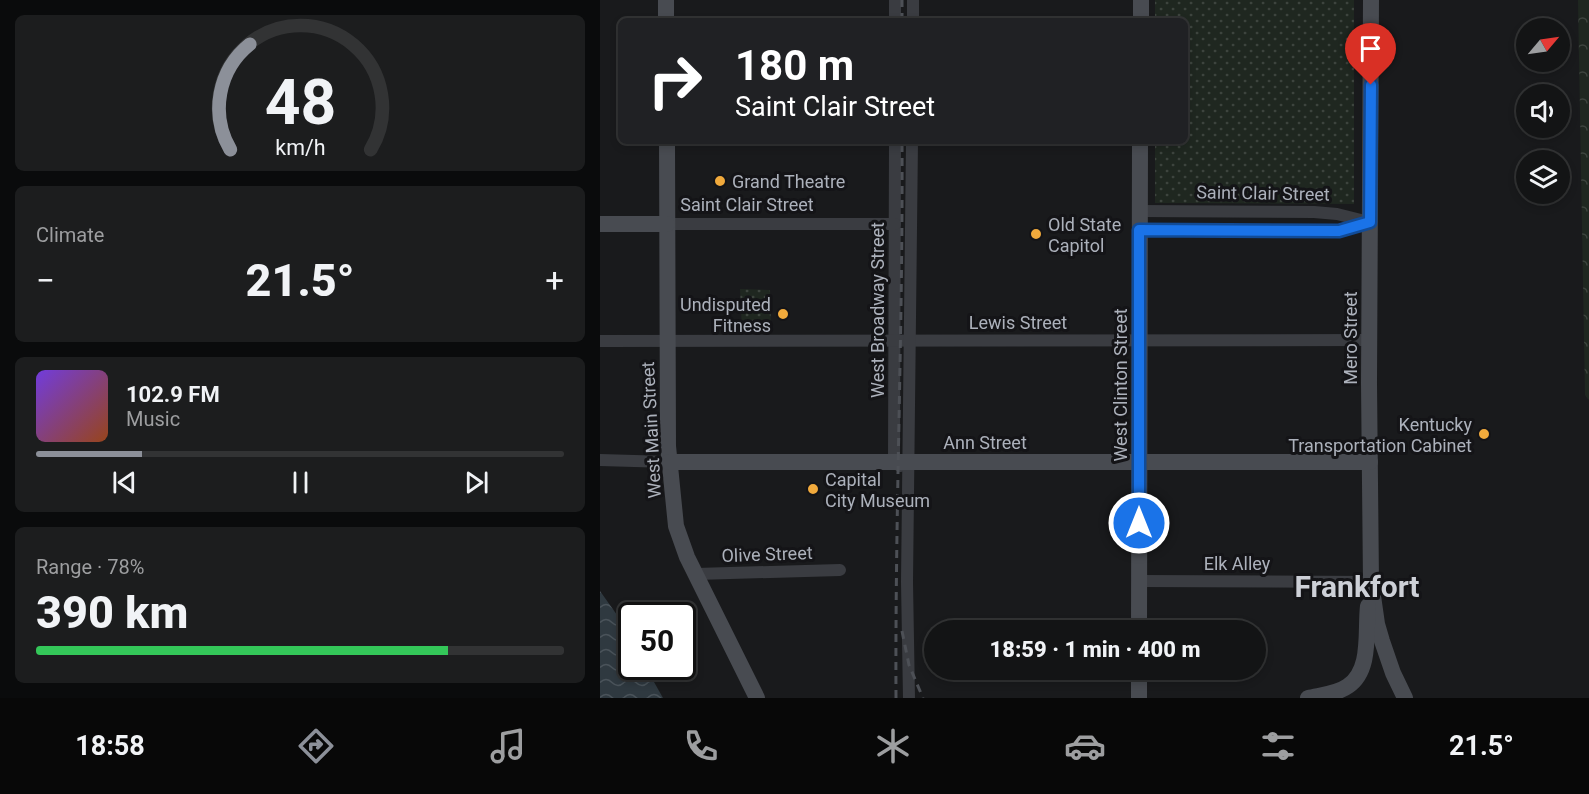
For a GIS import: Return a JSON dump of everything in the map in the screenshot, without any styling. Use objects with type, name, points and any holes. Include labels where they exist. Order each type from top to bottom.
[{"type":"main road","points":[[666,0],[666,18]]},
{"type":"main road","points":[[1141,0],[1141,18]]},
{"type":"main road","name":"Mero Street","points":[[1371,0],[1369,340],[1371,582],[1377,624],[1393,674],[1405,698]]},
{"type":"main road","name":"West Main Street","points":[[667,144],[669,462],[676,526],[682,546],[757,698]]},
{"type":"main road","name":"West Clinton Street","points":[[1139,620],[1140,144]]},
{"type":"main road","name":"Saint Clair Street","points":[[600,224],[667,224]]},
{"type":"main road","name":"Ann Street","points":[[669,462],[903,466],[1139,461],[1370,462]]},
{"type":"main road","points":[[1308,698],[1349,686],[1359,674],[1364,660],[1371,582]]},
{"type":"main road","points":[[1138,680],[1138,698]]},
{"type":"street","points":[[895,0],[895,18]]},
{"type":"street","points":[[913,0],[913,18]]},
{"type":"street","name":"West Broadway Street","points":[[895,144],[894,341],[903,466],[909,698]]},
{"type":"street","name":"West Broadway Street","points":[[903,466],[909,341],[912,144]]},
{"type":"street","name":"Saint Clair Street","points":[[1139,211],[1326,213],[1370,222]]},
{"type":"street","name":"Saint Clair Street","points":[[1139,230],[1339,231],[1370,222]]},
{"type":"street","name":"Saint Clair Street","points":[[667,224],[895,224]]},
{"type":"street","name":"Lewis Street","points":[[600,341],[1369,340]]},
{"type":"street","name":"Ann Street","points":[[600,460],[669,462]]},
{"type":"street","name":"Olive Street","points":[[696,574],[840,570]]},
{"type":"street","name":"Elk Alley","points":[[1139,581],[1371,582]]},
{"type":"green space","points":[[1155,0],[1354,0],[1354,204],[1155,203],[1155,144],[1188,144],[1188,18],[1155,18]]},
{"type":"green space","points":[[1578,0],[1589,0],[1589,400],[1585,395]]},
{"type":"green space","points":[[740,289],[770,290],[771,330],[760,319],[756,320],[755,330],[742,330]]},
{"type":"water","points":[[600,591],[618,616],[618,680],[653,680],[663,698],[600,698]]},
{"type":"railway","points":[[902,0],[902,18]]},
{"type":"railway","points":[[896,698],[902,144]]},
{"type":"railway","points":[[902,631],[909,665],[923,698]]},
{"type":"place","name":"Grand Theatre","points":[[720,181]]},
{"type":"place","name":"Old State Capitol","points":[[1036,234]]},
{"type":"place","name":"Undisputed Fitness","points":[[783,314]]},
{"type":"place","name":"Kentucky Transportation Cabinet","points":[[1484,434]]},
{"type":"place","name":"Capital City Museum","points":[[813,489]]},
{"type":"district","name":"Frankfort","points":[[1357,586]]},
{"type":"route","points":[[1139,523],[1139,230],[1339,231],[1370,222],[1371,85]]}]
